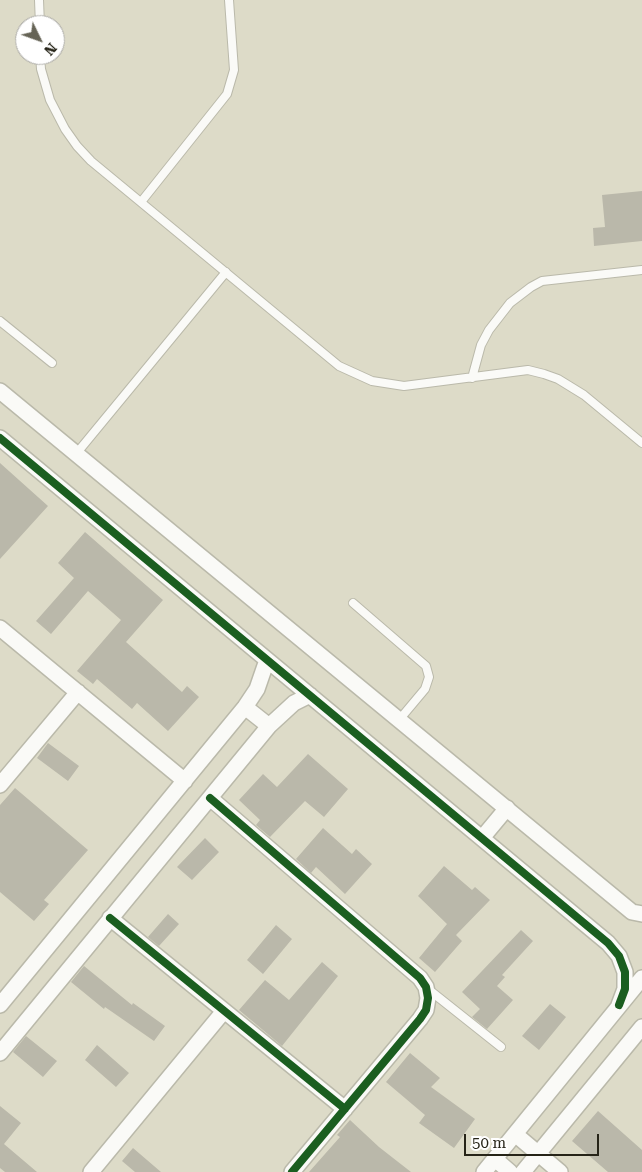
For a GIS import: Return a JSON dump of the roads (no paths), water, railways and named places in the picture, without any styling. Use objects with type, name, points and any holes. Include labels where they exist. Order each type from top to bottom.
[{"type":"street","points":[[0,391],[632,912],[642,914]]},
{"type":"street","points":[[0,438],[608,943],[619,956],[625,972],[625,989],[619,1005]]},
{"type":"street","points":[[0,628],[185,781]]},
{"type":"street","points":[[2,999],[245,707],[258,689],[267,660]]},
{"type":"street","points":[[0,785],[78,692]]},
{"type":"street","points":[[0,1053],[269,726],[294,703],[310,695]]},
{"type":"street","points":[[245,707],[269,726]]},
{"type":"street","points":[[210,798],[420,978],[426,987],[428,998],[426,1010],[420,1019],[292,1172]]},
{"type":"street","points":[[482,838],[507,808]]},
{"type":"street","points":[[110,918],[345,1109]]},
{"type":"street","points":[[484,1172],[642,978]]},
{"type":"street","points":[[91,1172],[224,1011]]},
{"type":"street","points":[[523,1172],[642,1027]]},
{"type":"street","points":[[515,1134],[560,1172]]},
{"type":"street","points":[[494,1159],[510,1172]]},
{"type":"lane","points":[[39,0],[40,15]]},
{"type":"lane","points":[[141,202],[227,94],[234,70],[229,0]]},
{"type":"lane","points":[[41,65],[44,85],[56,115],[65,130],[91,161],[339,366],[381,383],[404,386],[528,370],[558,379],[584,395],[642,443]]},
{"type":"lane","points":[[472,378],[481,345],[489,330],[510,303],[542,281],[642,270]]},
{"type":"lane","points":[[76,454],[226,272]]},
{"type":"lane","points":[[0,321],[52,363]]},
{"type":"lane","points":[[353,603],[423,662],[428,671],[425,689],[399,720]]},
{"type":"lane","points":[[426,987],[501,1047]]}]
